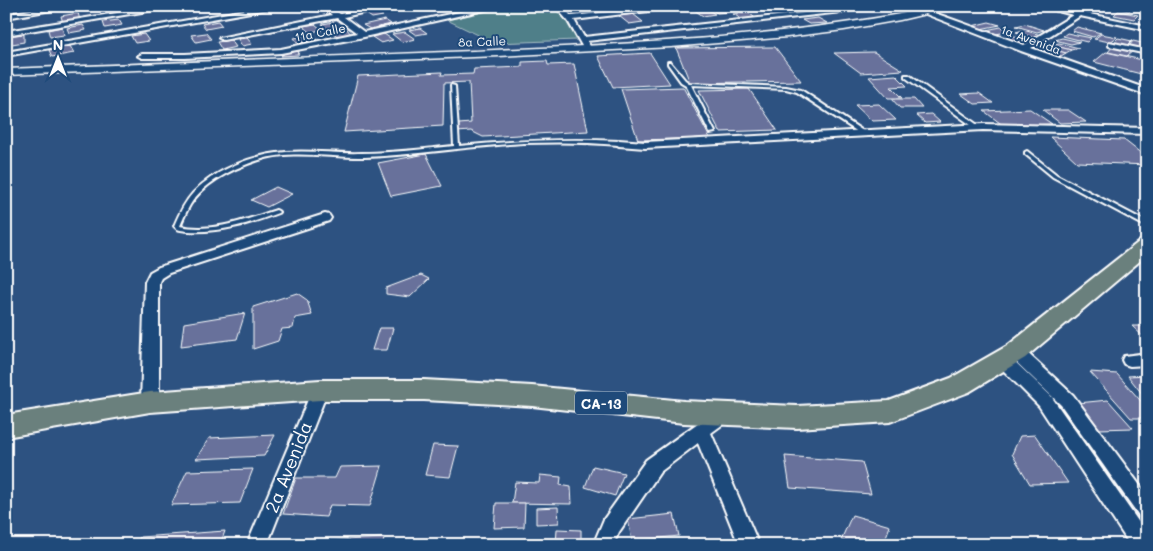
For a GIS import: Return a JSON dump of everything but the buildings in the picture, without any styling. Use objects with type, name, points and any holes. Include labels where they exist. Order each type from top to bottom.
[{"type":"main road","name":"CA-13","points":[[6,426],[150,402],[320,390],[424,390],[532,396],[684,412],[725,414],[797,416],[890,411],[960,385],[1010,356],[1147,245]]},
{"type":"street","points":[[6,16],[71,6]]},
{"type":"street","points":[[6,33],[174,6]]},
{"type":"street","points":[[6,54],[281,6]]},
{"type":"street","points":[[325,6],[364,35]]},
{"type":"street","points":[[224,38],[390,6]]},
{"type":"street","name":"11a Calle","points":[[142,56],[185,56],[281,51],[499,6]]},
{"type":"street","points":[[558,6],[569,18],[585,44],[891,6]]},
{"type":"street","points":[[569,18],[687,6]]},
{"type":"street","name":"1a Avenida","points":[[908,6],[1147,92]]},
{"type":"street","name":"8a Calle","points":[[6,72],[758,37],[926,13],[956,6]]},
{"type":"street","points":[[1042,6],[1147,28]]},
{"type":"street","points":[[1024,49],[1091,6]]},
{"type":"street","points":[[1112,44],[1147,52]]},
{"type":"street","points":[[619,142],[645,145],[977,127],[1147,131]]},
{"type":"street","points":[[150,402],[152,282],[155,275],[164,270],[325,218]]},
{"type":"street","points":[[1010,356],[1067,400],[1147,511]]},
{"type":"street","points":[[1010,356],[1045,401],[1142,545]]},
{"type":"street","points":[[1130,360],[1147,359]]},
{"type":"street","name":"2a Avenida","points":[[257,545],[320,390]]},
{"type":"street","points":[[603,545],[611,526],[653,466],[725,414]]},
{"type":"street","points":[[701,430],[749,545]]},
{"type":"lane","points":[[669,63],[682,81],[688,84],[786,88],[799,92],[863,133]]},
{"type":"lane","points":[[907,76],[977,127]]},
{"type":"lane","points":[[688,84],[712,132]]},
{"type":"lane","points":[[453,86],[456,146]]},
{"type":"lane","points":[[276,212],[233,227],[188,229],[177,226],[189,201],[206,185],[231,170],[259,158],[283,154],[395,153],[456,146],[592,140],[619,142]]},
{"type":"lane","points":[[1027,153],[1055,176],[1147,225]]},
{"type":"green space","points":[[511,6],[554,6],[564,18],[577,40],[495,43],[447,20]]}]
